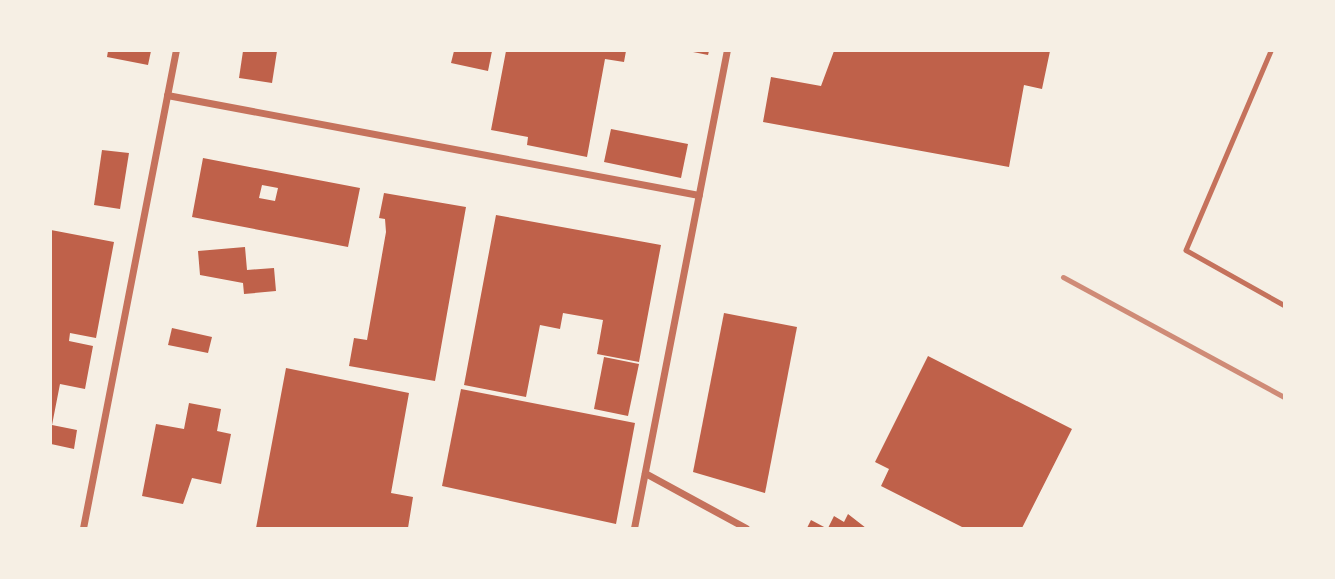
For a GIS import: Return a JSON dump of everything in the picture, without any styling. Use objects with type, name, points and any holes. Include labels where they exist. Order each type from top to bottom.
[{"type":"street","points":[[83,528],[176,51]]},
{"type":"street","points":[[634,528],[727,51]]},
{"type":"street","points":[[167,95],[699,195]]},
{"type":"street","points":[[645,473],[746,528]]},
{"type":"lane","points":[[1271,51],[1186,250],[1284,304]]},
{"type":"building","points":[[108,51],[151,51],[148,65],[107,57]]},
{"type":"building","points":[[243,51],[277,51],[272,83],[239,78]]},
{"type":"building","points":[[454,51],[492,51],[488,71],[451,63]]},
{"type":"building","points":[[506,51],[626,51],[624,62],[605,59],[587,157],[527,145],[528,137],[491,130]]},
{"type":"building","points":[[688,51],[709,51],[708,55]]},
{"type":"building","points":[[834,51],[1050,51],[1042,89],[1024,85],[1009,167],[763,122],[771,77],[821,86]]},
{"type":"building","points":[[611,129],[688,144],[681,178],[604,162]]},
{"type":"building","points":[[102,150],[129,153],[120,209],[94,205]]},
{"type":"building","points":[[203,158],[360,188],[348,247],[192,217]],"holes":[[[262,185],[278,188],[275,201],[259,198]]]},
{"type":"building","points":[[384,193],[466,207],[435,381],[349,366],[354,338],[367,340],[386,232],[385,219],[379,218]]},
{"type":"building","points":[[496,215],[661,245],[639,362],[597,354],[603,320],[563,313],[560,329],[540,325],[526,397],[464,385]]},
{"type":"building","points":[[51,230],[114,242],[96,338],[70,333],[69,341],[93,346],[85,389],[60,384],[52,425],[77,430],[74,449],[51,444]]},
{"type":"building","points":[[245,247],[247,270],[274,268],[276,291],[244,294],[243,283],[200,275],[198,251]]},
{"type":"building","points":[[724,313],[797,327],[765,493],[693,472]]},
{"type":"building","points":[[172,328],[212,337],[208,353],[168,345]]},
{"type":"building","points":[[928,356],[1072,429],[1022,528],[964,528],[881,486],[889,469],[875,462]]},
{"type":"building","points":[[604,357],[639,364],[628,416],[594,409]]},
{"type":"building","points":[[286,368],[409,393],[391,493],[413,497],[408,528],[256,528]]},
{"type":"building","points":[[461,389],[635,423],[616,524],[442,486]]},
{"type":"building","points":[[189,403],[221,409],[217,431],[231,434],[221,484],[192,478],[183,504],[142,496],[156,424],[184,429]]},
{"type":"building","points":[[848,514],[866,528],[828,528],[834,516],[844,522]]},
{"type":"building","points":[[811,520],[826,528],[807,528]]},
{"type":"railway","points":[[1063,277],[1284,397]]}]
